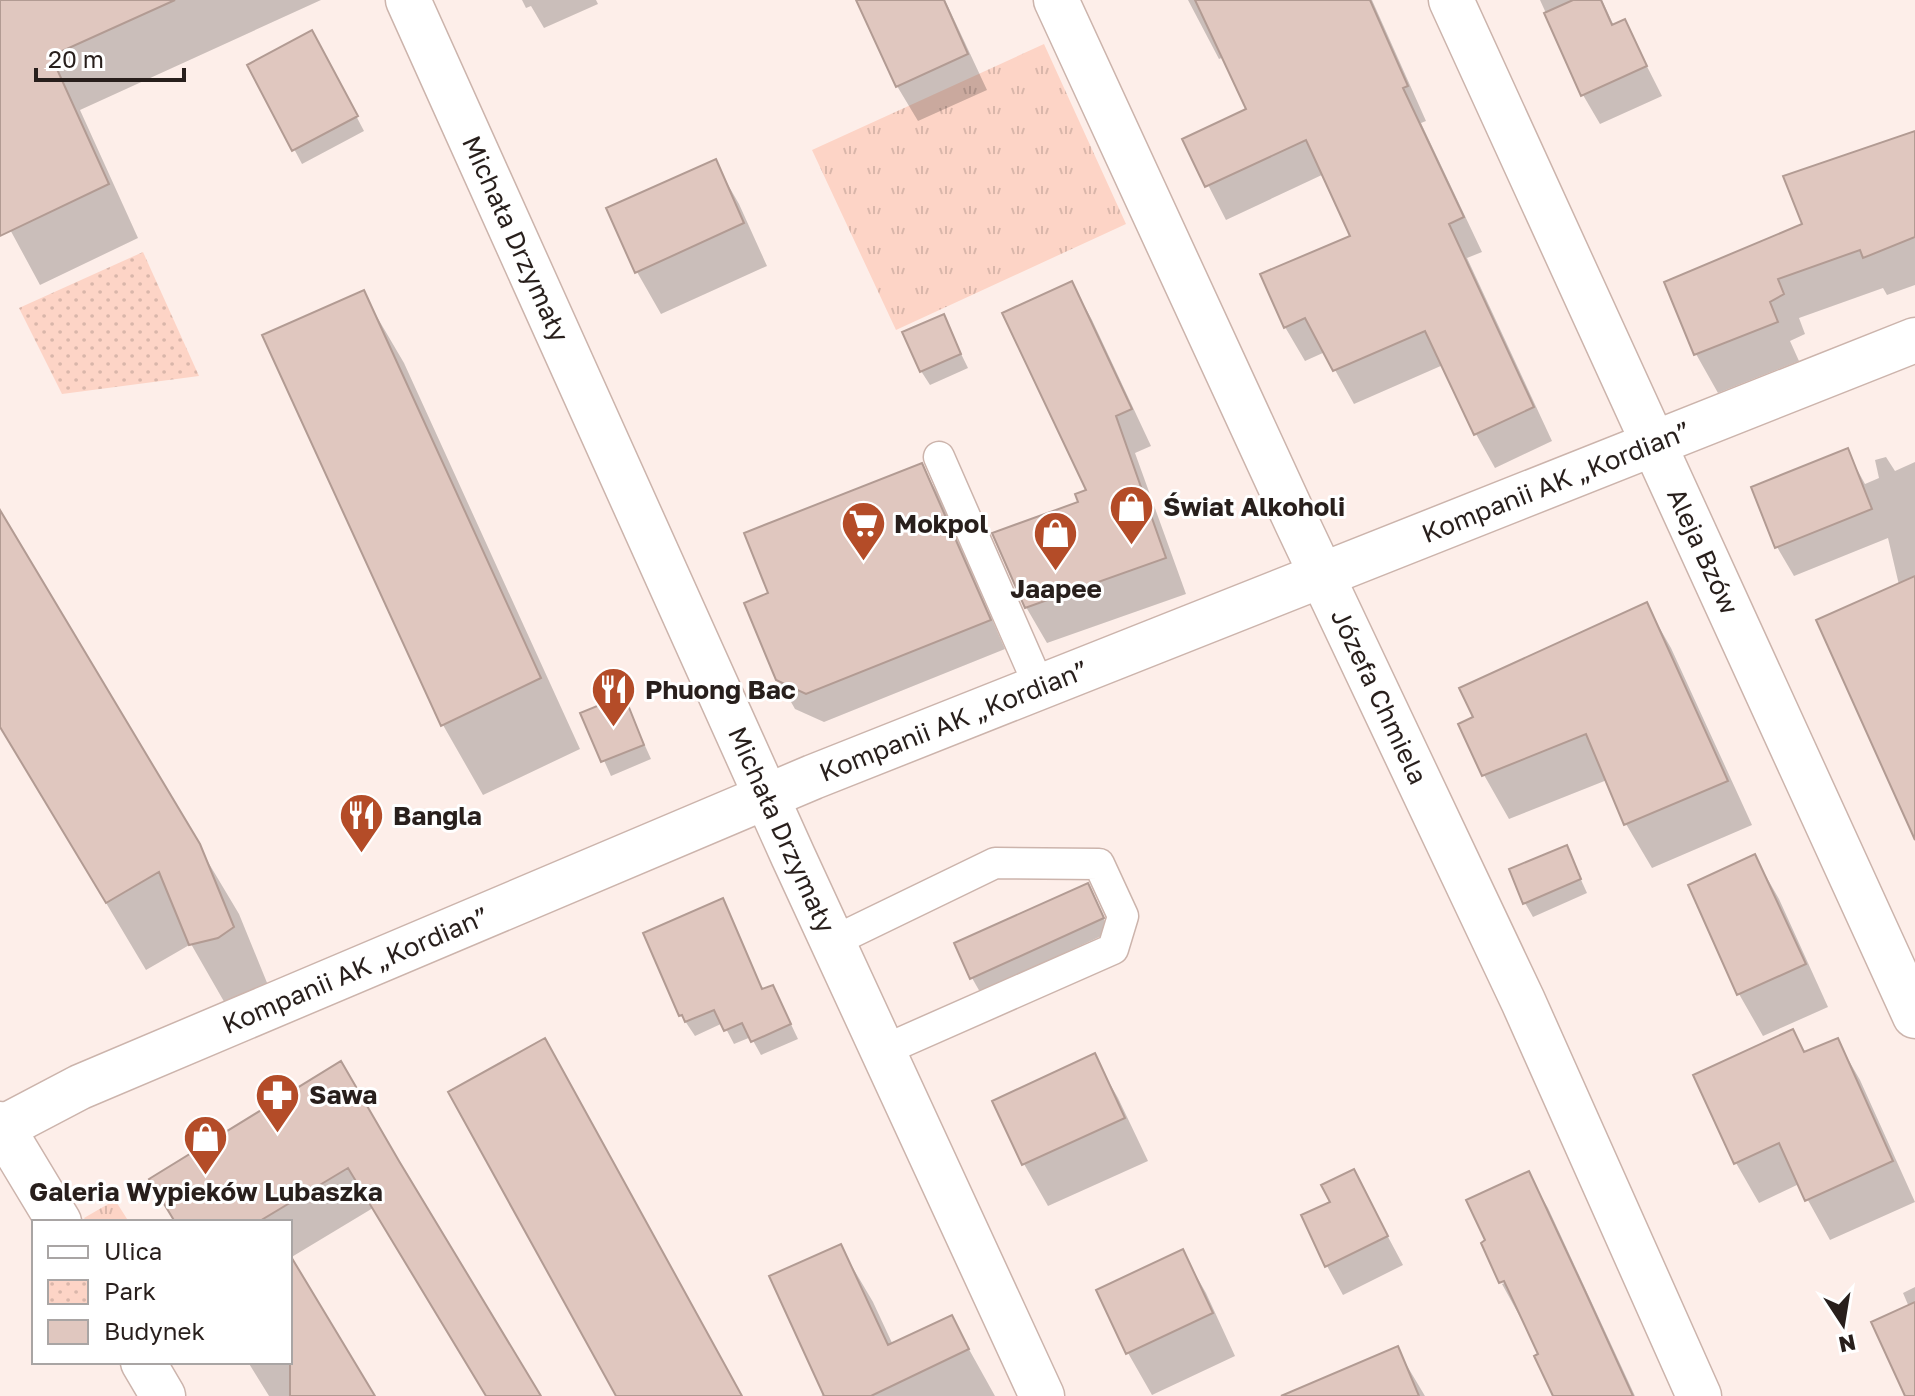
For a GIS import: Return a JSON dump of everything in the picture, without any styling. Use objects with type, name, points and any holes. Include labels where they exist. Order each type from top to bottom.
[{"type":"street","name":"Michała Drzymały","points":[[408,0],[832,942],[1042,1396]]},
{"type":"street","name":"Józefa Chmiela","points":[[1056,0],[1322,576],[1523,1001],[1699,1396]]},
{"type":"street","name":"Aleja Bzów","points":[[1451,0],[1915,1016]]},
{"type":"street","name":"Kompanii AK „Kordian”","points":[[1,1127],[80,1087],[767,796],[1915,340]]},
{"type":"street","points":[[1,1127],[58,1220]]},
{"type":"street","points":[[144,1364],[163,1396]]},
{"type":"lane","points":[[939,457],[1040,688]]},
{"type":"lane","points":[[832,942],[995,863],[1099,864],[1123,916],[1113,949],[882,1051]]},
{"type":"green space","points":[[1044,44],[1126,224],[896,330],[812,150]]},
{"type":"green space","points":[[143,252],[199,376],[62,394],[19,308]]},
{"type":"green space","points":[[115,1200],[128,1220],[86,1220],[84,1218]]},
{"type":"building","points":[[0,0],[175,0],[51,56],[109,184],[0,236]]},
{"type":"building","points":[[856,0],[944,0],[968,54],[896,87]]},
{"type":"building","points":[[1195,0],[1370,0],[1408,86],[1403,88],[1464,217],[1449,224],[1534,407],[1474,435],[1425,331],[1333,371],[1305,318],[1284,328],[1260,274],[1350,236],[1306,140],[1205,187],[1182,139],[1246,109]]},
{"type":"building","points":[[1573,0],[1601,0],[1612,25],[1625,19],[1647,66],[1581,96],[1544,13]]},
{"type":"building","points":[[312,30],[358,116],[292,151],[247,65]]},
{"type":"building","points":[[1915,131],[1915,237],[1863,258],[1860,250],[1778,279],[1784,294],[1770,302],[1778,322],[1694,355],[1664,282],[1802,224],[1783,176]]},
{"type":"building","points":[[716,159],[744,223],[635,273],[606,208]]},
{"type":"building","points":[[1072,281],[1132,409],[1116,416],[1166,558],[1025,608],[992,533],[1078,502],[1075,494],[1086,490],[1002,313]]},
{"type":"building","points":[[364,290],[541,678],[441,726],[262,335]]},
{"type":"building","points":[[944,314],[961,354],[920,372],[902,332]]},
{"type":"building","points":[[1848,448],[1872,509],[1775,548],[1751,487]]},
{"type":"building","name":"Mokpol","points":[[922,463],[991,620],[806,694],[776,680],[744,603],[768,593],[744,533]]},
{"type":"building","points":[[0,510],[200,844],[234,927],[218,938],[189,945],[159,872],[106,903],[0,727]]},
{"type":"building","points":[[1915,576],[1915,840],[1816,620]]},
{"type":"building","points":[[1647,602],[1728,781],[1624,825],[1586,734],[1482,776],[1458,724],[1473,717],[1459,688]]},
{"type":"building","points":[[624,695],[644,745],[601,762],[580,713]]},
{"type":"building","points":[[1567,845],[1581,879],[1523,904],[1509,869]]},
{"type":"building","points":[[1755,854],[1806,964],[1737,995],[1688,885]]},
{"type":"building","points":[[1088,883],[1104,918],[970,979],[954,943]]},
{"type":"building","points":[[723,898],[762,989],[773,985],[791,1024],[751,1042],[742,1023],[724,1031],[714,1010],[685,1022],[682,1015],[679,1016],[643,933]]},
{"type":"building","points":[[1793,1029],[1804,1052],[1838,1038],[1893,1161],[1805,1201],[1779,1143],[1734,1164],[1693,1075]]},
{"type":"building","points":[[545,1038],[742,1396],[616,1396],[448,1092]]},
{"type":"building","points":[[1095,1053],[1125,1118],[1022,1165],[992,1101]]},
{"type":"building","points":[[341,1061],[541,1396],[486,1396],[348,1168],[261,1220],[174,1220],[149,1179]]},
{"type":"building","points":[[1354,1169],[1388,1236],[1325,1267],[1301,1215],[1330,1202],[1321,1185]]},
{"type":"building","points":[[1529,1171],[1633,1396],[1553,1396],[1534,1356],[1538,1354],[1504,1281],[1499,1283],[1481,1243],[1485,1240],[1466,1200]]},
{"type":"building","points":[[841,1244],[888,1345],[952,1315],[969,1349],[871,1396],[824,1396],[769,1276]]},
{"type":"building","points":[[1183,1249],[1213,1313],[1126,1354],[1096,1290]]},
{"type":"building","points":[[292,1258],[375,1396],[290,1396],[292,1364]]},
{"type":"building","points":[[1915,1302],[1915,1396],[1905,1396],[1871,1322]]},
{"type":"building","points":[[1398,1346],[1419,1396],[1281,1396]]},
{"type":"place","name":"Świat Alkoholi","points":[[1132,546]]},
{"type":"place","name":"Mokpol","points":[[863,563]]},
{"type":"place","name":"Jaapee","points":[[1056,573]]},
{"type":"place","name":"Phuong Bac","points":[[614,729]]},
{"type":"place","name":"Bangla","points":[[362,855]]},
{"type":"place","name":"Sawa","points":[[278,1134]]},
{"type":"place","name":"Galeria Wypieków Lubaszka","points":[[206,1176]]}]
